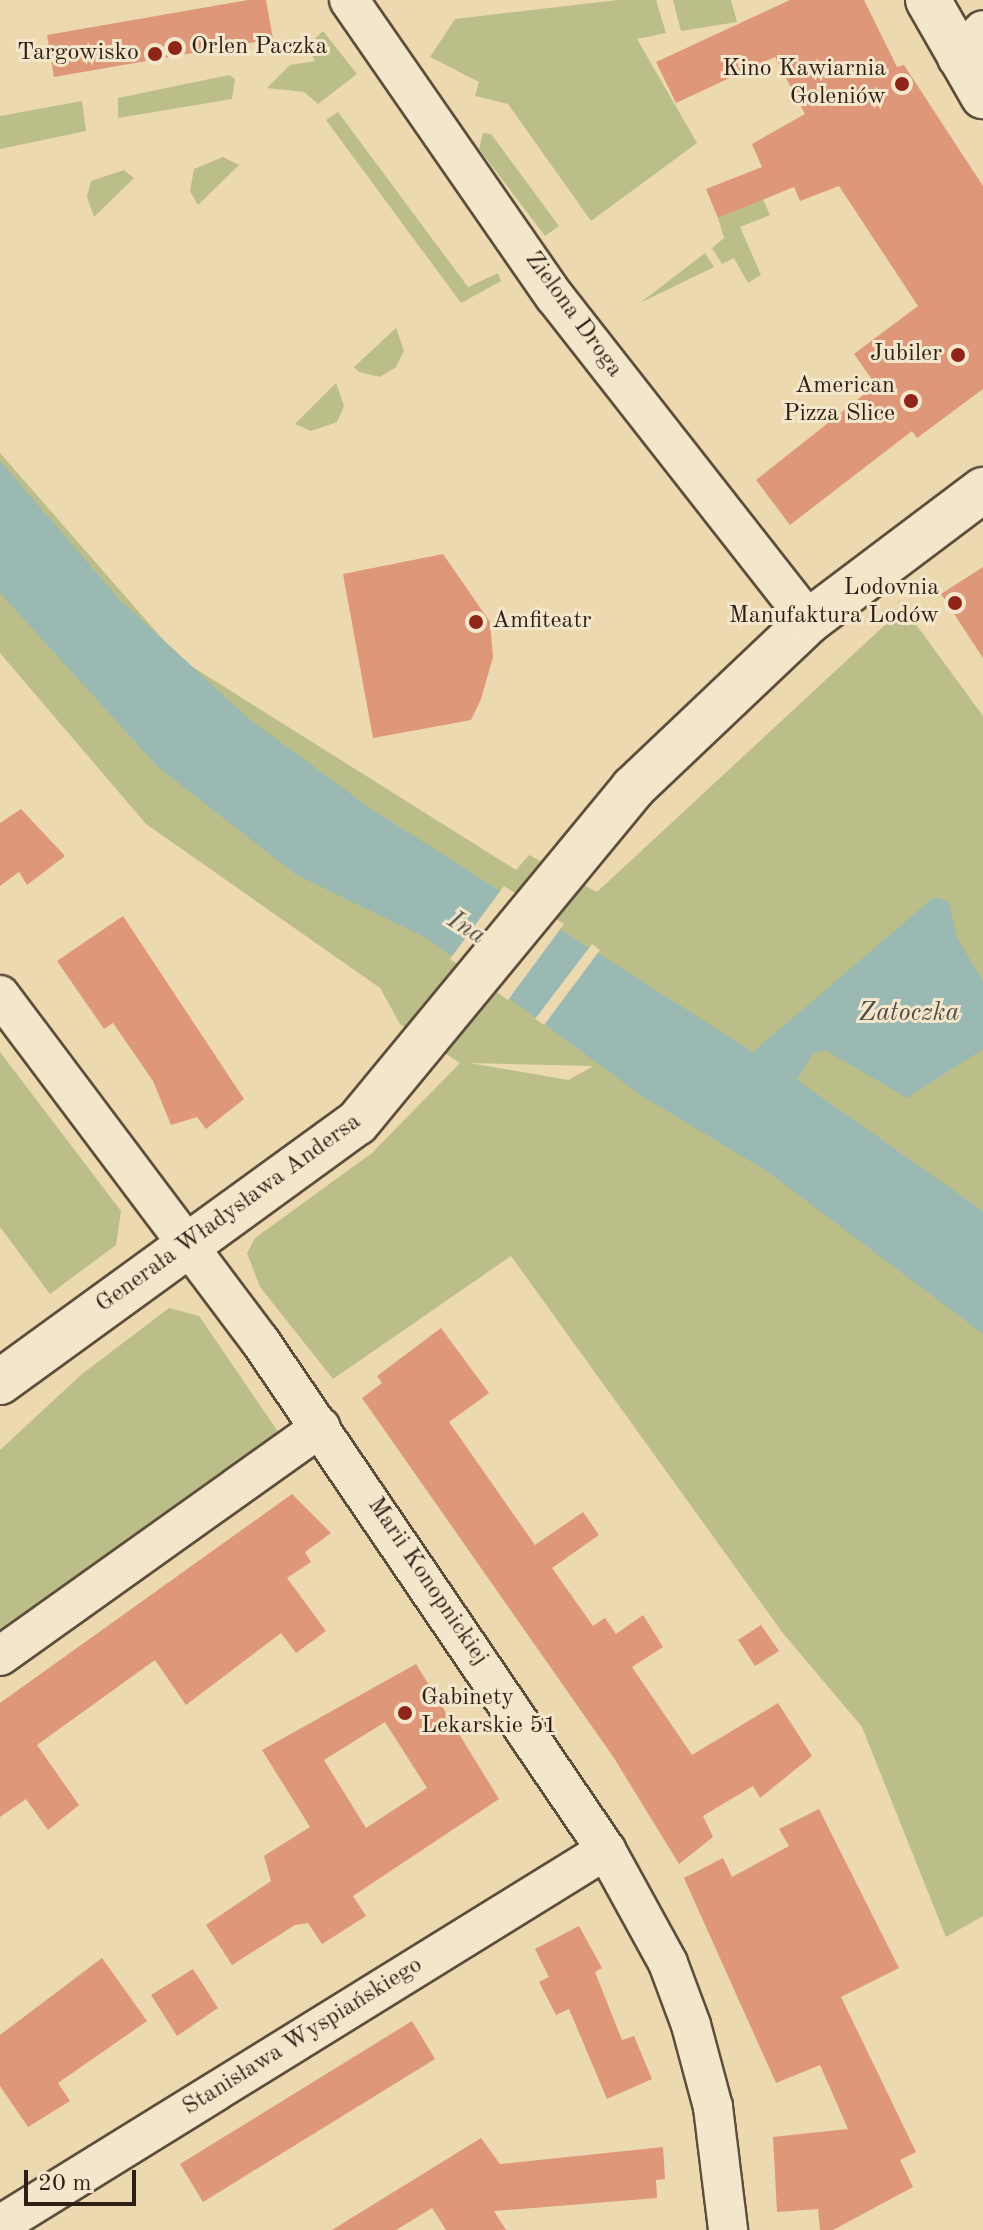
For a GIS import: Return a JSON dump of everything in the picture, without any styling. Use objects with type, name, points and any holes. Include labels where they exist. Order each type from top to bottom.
[{"type":"street","name":"Zielona Droga","points":[[349,0],[555,297],[809,621]]},
{"type":"street","points":[[928,0],[970,44],[983,96]]},
{"type":"street","name":"Generała Władysława Andersa","points":[[0,1382],[357,1123],[449,1020],[557,877],[643,777],[809,621],[983,490]]},
{"type":"street","name":"Marii Konopnickiej","points":[[0,995],[191,1245],[321,1427],[606,1850],[668,1963],[691,2025],[713,2107],[728,2230]]},
{"type":"street","points":[[0,1656],[321,1427]]},
{"type":"street","name":"Stanisława Wyspiańskiego","points":[[0,2225],[606,1850]]},
{"type":"green space","points":[[618,0],[656,0],[666,33],[637,39],[697,143],[591,221],[508,104],[475,96],[479,82],[430,57],[455,19]]},
{"type":"green space","points":[[673,0],[731,0],[737,22],[681,31]]},
{"type":"green space","points":[[323,31],[357,74],[318,104],[304,92],[267,88],[290,65],[315,61],[307,46]]},
{"type":"green space","points":[[229,75],[235,79],[232,99],[118,118],[118,98]]},
{"type":"green space","points":[[82,101],[86,131],[0,149],[0,116]]},
{"type":"green space","points":[[338,112],[468,287],[498,273],[501,281],[461,303],[326,120]]},
{"type":"green space","points":[[483,133],[491,134],[559,226],[545,236],[479,149]]},
{"type":"green space","points":[[223,157],[239,165],[198,205],[190,191],[194,169]]},
{"type":"green space","points":[[124,170],[134,178],[94,217],[87,197],[91,181]]},
{"type":"green space","points":[[763,199],[770,215],[740,227],[761,275],[748,283],[734,258],[722,264],[712,248],[724,238],[718,218]]},
{"type":"green space","points":[[705,253],[714,267],[640,303]]},
{"type":"green space","points":[[396,328],[404,351],[396,367],[380,377],[359,372],[354,367]]},
{"type":"green space","points":[[336,383],[344,406],[337,422],[311,431],[295,424]]},
{"type":"green space","points":[[0,453],[180,659],[516,870],[529,855],[597,892],[900,611],[898,600],[983,716],[983,1916],[946,1937],[862,1727],[782,1632],[511,1256],[333,1379],[260,1287],[247,1253],[255,1238],[372,1153],[460,1063],[400,1024],[380,988],[146,824],[0,653]],"holes":[[[470,1063],[591,1066],[568,1080]]]},
{"type":"green space","points":[[0,1052],[121,1211],[116,1245],[50,1294],[0,1227]]},
{"type":"green space","points":[[169,1308],[199,1316],[279,1433],[0,1632],[0,1450],[82,1374]]},
{"type":"water","points":[[0,461],[119,599],[249,719],[370,808],[753,1052],[934,897],[949,902],[957,938],[983,981],[983,1049],[907,1098],[825,1050],[813,1053],[797,1080],[983,1211],[983,1334],[768,1172],[642,1096],[428,939],[295,874],[158,767],[0,593]]},
{"type":"pier","points":[[504,886],[564,924],[508,1000],[450,959]]},
{"type":"pier","points":[[592,944],[600,950],[544,1025],[535,1019]]},
{"type":"building","points":[[248,0],[266,0],[273,39],[54,77],[47,35]]},
{"type":"building","points":[[790,0],[864,0],[897,67],[904,65],[983,186],[983,389],[917,438],[912,431],[790,525],[756,480],[876,385],[854,354],[918,306],[839,186],[800,201],[794,187],[718,218],[706,189],[762,167],[752,144],[805,114],[775,57],[676,103],[656,62]]},
{"type":"building","points":[[443,554],[490,622],[493,657],[481,699],[471,720],[373,738],[343,574]]},
{"type":"building","points":[[983,567],[983,658],[941,594]]},
{"type":"building","points":[[21,809],[65,856],[27,885],[19,872],[0,886],[0,823]]},
{"type":"building","points":[[123,916],[244,1099],[206,1129],[197,1117],[171,1125],[153,1081],[113,1023],[104,1029],[57,961]]},
{"type":"building","points":[[441,1328],[489,1393],[449,1422],[535,1545],[583,1512],[599,1535],[552,1568],[593,1626],[605,1618],[616,1634],[643,1615],[663,1647],[632,1667],[692,1755],[778,1703],[812,1756],[760,1798],[753,1786],[703,1816],[713,1837],[679,1864],[614,1758],[362,1398],[382,1383],[377,1376]]},
{"type":"building","points":[[292,1494],[331,1533],[305,1552],[311,1562],[287,1578],[326,1631],[296,1653],[281,1633],[186,1705],[155,1660],[37,1745],[79,1805],[48,1830],[26,1799],[0,1817],[0,1703]]},
{"type":"building","points":[[761,1625],[779,1651],[755,1666],[738,1640]]},
{"type":"building","points":[[416,1664],[499,1799],[353,1896],[366,1916],[322,1944],[308,1923],[295,1925],[232,1965],[206,1925],[271,1881],[264,1856],[310,1827],[262,1750]],"holes":[[[385,1722],[427,1788],[366,1828],[324,1760]]]},
{"type":"building","points":[[819,1809],[899,1968],[841,1997],[916,2152],[900,2160],[913,2187],[833,2230],[820,2230],[818,2209],[777,2212],[773,2137],[848,2129],[820,2065],[776,2083],[684,1878],[723,1858],[732,1877],[789,1846],[779,1829]]},
{"type":"building","points":[[579,1926],[602,1968],[595,1972],[622,2040],[634,2036],[652,2079],[607,2099],[569,2009],[556,2015],[539,1982],[549,1977],[535,1949]]},
{"type":"building","points":[[102,1958],[147,2021],[58,2083],[70,2101],[28,2127],[0,2086],[0,2035]]},
{"type":"building","points":[[193,1969],[218,2008],[177,2036],[151,1995]]},
{"type":"building","points":[[412,2021],[435,2059],[203,2202],[180,2164]]},
{"type":"building","points":[[481,2138],[500,2164],[663,2147],[665,2179],[656,2180],[657,2198],[494,2211],[506,2230],[446,2230],[432,2208],[396,2230],[332,2230]]},
{"type":"place","name":"Orlen Paczka","points":[[175,48]]},
{"type":"place","name":"Targowisko","points":[[155,54]]},
{"type":"place","name":"Kino Kawiarnia Goleniów","points":[[902,84]]},
{"type":"place","name":"Jubiler","points":[[958,355]]},
{"type":"place","name":"American Pizza Slice","points":[[911,401]]},
{"type":"place","name":"Lodovnia Manufaktura Lodów","points":[[955,603]]},
{"type":"place","name":"Amfiteatr","points":[[476,622]]},
{"type":"place","name":"Gabinety Lekarskie 51","points":[[405,1713]]},
{"type":"water label","name":"Ina","points":[[466,929]]},
{"type":"water label","name":"Zatoczka","points":[[909,1014]]}]
